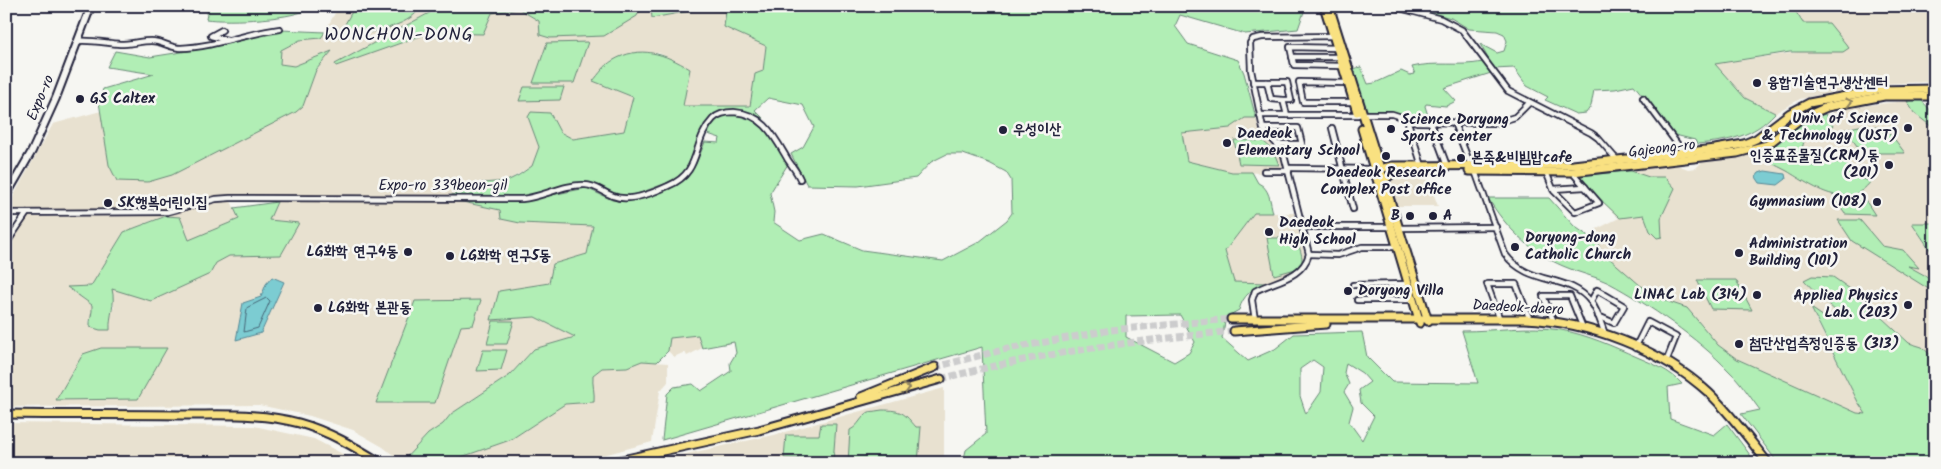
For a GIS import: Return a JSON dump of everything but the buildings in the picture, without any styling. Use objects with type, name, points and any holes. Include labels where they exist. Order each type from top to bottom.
[{"type":"main road","name":"Expo-ro","points":[[6,196],[40,133],[91,6]]},
{"type":"main road","points":[[1324,6],[1342,66],[1360,115]]},
{"type":"main road","points":[[1329,6],[1360,115],[1424,321]]},
{"type":"main road","name":"Gajeong-ro","points":[[1377,169],[1392,166],[1447,166],[1572,172],[1622,167],[1744,144],[1756,139],[1790,113],[1809,103],[1878,90],[1935,89]]},
{"type":"main road","name":"Gajeong-ro","points":[[1377,169],[1395,171],[1573,166],[1618,160],[1737,153],[1767,145],[1806,116],[1848,102],[1884,96],[1935,96]]},
{"type":"main road","points":[[1377,169],[1383,181],[1395,227],[1398,248],[1413,300],[1424,321]]},
{"type":"main road","points":[[1383,181],[1395,171]]},
{"type":"main road","points":[[1231,319],[1424,321]]},
{"type":"main road","name":"Daedeok-daero","points":[[1424,321],[1530,320],[1554,322],[1605,334],[1666,362],[1685,374],[1714,398],[1731,416],[1768,463]]},
{"type":"main road","points":[[1234,331],[1325,324],[1424,321]]},
{"type":"main road","name":"Daedeok-daero","points":[[1424,321],[1543,325],[1584,331],[1602,337],[1652,359],[1696,387],[1733,423],[1763,463]]},
{"type":"main road","points":[[826,411],[935,367]]},
{"type":"main road","points":[[608,463],[759,430],[940,379]]},
{"type":"main road","points":[[6,414],[266,417],[298,422],[325,432],[354,446],[382,463]]},
{"type":"street","points":[[1392,6],[1441,20],[1462,30],[1503,86],[1528,104],[1591,133],[1618,160],[1622,167]]},
{"type":"street","points":[[78,41],[95,40],[121,44],[153,42],[174,48],[189,48],[280,29]]},
{"type":"street","points":[[222,30],[211,36],[227,41]]},
{"type":"street","points":[[1255,320],[1252,300],[1255,291],[1301,271],[1308,264],[1309,254],[1284,151],[1263,128],[1253,82],[1249,48],[1253,39],[1276,36],[1334,36]]},
{"type":"street","points":[[189,48],[200,42]]},
{"type":"street","points":[[1337,48],[1290,47],[1294,65],[1342,66]]},
{"type":"street","points":[[1292,57],[1340,57]]},
{"type":"street","points":[[1253,82],[1266,82],[1287,82],[1291,100],[1271,99],[1266,82]]},
{"type":"street","points":[[1348,83],[1298,82],[1303,102],[1354,102]]},
{"type":"street","points":[[1643,98],[1685,156]]},
{"type":"street","points":[[1282,100],[1287,115]]},
{"type":"street","points":[[1260,115],[1392,114],[1431,123],[1504,122],[1517,117],[1528,104]]},
{"type":"street","name":"Expo-ro 339beon-gil","points":[[6,213],[168,212],[216,199],[230,198],[522,199],[585,185],[597,188],[615,199],[625,199],[670,185],[684,178],[694,164],[710,122],[719,115],[732,112],[750,115],[764,123],[780,143],[800,179]]},
{"type":"street","points":[[1407,119],[1422,166]]},
{"type":"street","points":[[1431,123],[1447,166]]},
{"type":"street","points":[[1454,124],[1507,258],[1519,270],[1576,290],[1591,301],[1605,334]]},
{"type":"street","points":[[1263,128],[1298,128],[1302,144],[1277,144]]},
{"type":"street","points":[[1332,128],[1353,210]]},
{"type":"street","points":[[1264,172],[1342,168],[1377,169]]},
{"type":"street","points":[[1546,172],[1553,188],[1575,212],[1599,203],[1572,172]]},
{"type":"street","points":[[1553,188],[1584,187]]},
{"type":"street","points":[[6,244],[27,213]]},
{"type":"street","points":[[1302,227],[1496,227]]},
{"type":"street","points":[[1309,254],[1338,255],[1362,248],[1398,248]]},
{"type":"street","points":[[1353,285],[1409,284]]},
{"type":"street","points":[[1500,320],[1487,284],[1516,284],[1530,320]]},
{"type":"street","points":[[1554,322],[1543,296],[1570,296],[1576,290]]},
{"type":"street","points":[[1591,301],[1596,290],[1624,306],[1614,323],[1598,316]]},
{"type":"street","points":[[1570,296],[1583,328]]},
{"type":"street","points":[[1357,300],[1413,300]]},
{"type":"street","points":[[1635,348],[1648,322],[1676,337],[1666,362]]},
{"type":"shaded area","points":[[339,6],[434,6],[431,12],[336,65],[429,33],[483,34],[492,13],[520,9],[539,21],[637,16],[639,10],[651,8],[652,18],[701,9],[726,11],[725,27],[766,46],[763,71],[755,74],[750,106],[682,106],[690,69],[659,53],[627,55],[611,61],[594,81],[633,97],[624,131],[573,139],[560,132],[550,113],[528,117],[539,147],[532,166],[507,181],[482,183],[449,196],[224,195],[162,210],[9,210],[7,208],[53,124],[101,111],[109,165],[303,106],[316,70],[331,52],[294,66],[280,64],[281,50],[300,40],[321,38]]},
{"type":"shaded area","points":[[1792,6],[1935,6],[1935,85],[1924,82],[1876,84],[1800,99],[1775,113],[1745,98],[1715,64],[1805,51],[1803,23]]},
{"type":"shaded area","points":[[1907,101],[1914,113],[1932,127],[1931,136],[1935,142],[1935,154],[1931,157],[1935,166],[1935,225],[1932,223],[1912,223],[1935,257],[1935,359],[1922,347],[1909,343],[1853,290],[1805,280],[1838,313],[1827,319],[1815,318],[1858,402],[1867,414],[1857,413],[1737,359],[1718,345],[1687,308],[1669,302],[1650,289],[1641,286],[1601,250],[1593,231],[1619,218],[1578,178],[1581,175],[1677,165],[1688,169],[1696,168],[1702,162],[1769,150],[1802,123],[1825,114],[1859,106]]},
{"type":"shaded area","name":"Daedeok Elementary School","points":[[1245,118],[1256,118],[1260,132],[1280,154],[1284,169],[1264,173],[1232,172],[1187,161],[1182,133],[1230,128]]},
{"type":"shaded area","points":[[1391,177],[1428,179],[1438,206],[1394,206],[1388,180]]},
{"type":"shaded area","points":[[231,201],[239,219],[189,241],[180,217],[165,216],[124,232],[91,286],[68,288],[92,305],[93,314],[89,321],[90,327],[110,330],[109,317],[114,307],[111,289],[216,263],[229,256],[281,255],[298,224],[269,220],[277,202],[458,201],[501,210],[501,219],[520,223],[593,225],[587,254],[553,264],[549,283],[499,291],[492,320],[535,317],[575,337],[534,349],[510,375],[451,414],[443,424],[428,434],[402,462],[383,447],[353,430],[310,416],[259,405],[6,407],[6,246],[25,217],[150,216],[181,211],[212,202]]},
{"type":"shaded area","name":"Daedeok High School","points":[[1254,213],[1294,213],[1305,257],[1299,270],[1266,283],[1234,282],[1225,251]]},
{"type":"shaded area","points":[[698,335],[702,348],[687,356],[685,352],[674,357],[668,351],[670,338]]},
{"type":"shaded area","points":[[642,361],[668,363],[668,382],[660,391],[652,442],[574,463],[452,463],[453,460],[510,440],[565,404],[593,402],[593,375],[602,368],[627,367]]},
{"type":"shaded area","points":[[944,388],[944,463],[645,463],[774,435]]},
{"type":"shaded area","points":[[6,423],[254,426],[314,439],[360,463],[6,463]]},
{"type":"green space","points":[[212,6],[314,6],[293,14],[262,19],[206,19],[208,9]]},
{"type":"green space","points":[[355,6],[421,6],[415,14],[396,25],[371,32],[338,37]]},
{"type":"green space","points":[[434,6],[1306,6],[1298,29],[1245,34],[1180,15],[1175,26],[1188,44],[1238,60],[1244,73],[1256,118],[1245,118],[1230,128],[1182,133],[1187,161],[1232,172],[1252,172],[1258,183],[1265,188],[1273,213],[1254,213],[1225,251],[1234,282],[1266,283],[1249,293],[1243,300],[1239,310],[1226,317],[1222,338],[1248,361],[1275,349],[1294,334],[1362,332],[1367,357],[1392,382],[1478,383],[1462,331],[1536,328],[1571,332],[1618,349],[1667,371],[1682,384],[1668,387],[1670,419],[1714,435],[1727,424],[1756,463],[963,463],[966,450],[986,434],[982,347],[662,440],[667,394],[674,387],[693,384],[701,391],[731,371],[730,363],[736,353],[734,342],[702,348],[698,335],[670,338],[668,351],[657,362],[642,361],[627,367],[602,368],[593,375],[594,402],[565,404],[510,440],[453,460],[452,463],[402,462],[428,434],[443,424],[451,414],[510,375],[534,349],[575,337],[535,317],[491,320],[499,291],[549,283],[553,264],[587,254],[593,226],[520,223],[501,219],[500,210],[458,201],[523,201],[586,188],[612,200],[628,201],[669,187],[687,178],[696,164],[705,142],[719,143],[720,138],[708,134],[712,126],[724,116],[739,114],[755,119],[766,128],[777,143],[788,164],[770,193],[774,212],[773,222],[800,240],[824,234],[862,250],[943,261],[979,242],[1007,220],[1012,213],[1011,180],[1006,172],[989,163],[963,154],[947,154],[931,162],[916,178],[858,186],[807,185],[791,154],[803,147],[814,127],[803,105],[768,98],[755,110],[764,119],[751,113],[738,111],[731,111],[711,118],[692,163],[680,178],[629,197],[623,198],[589,183],[525,197],[449,196],[482,183],[507,181],[532,166],[539,147],[528,117],[531,112],[550,113],[560,132],[573,139],[624,131],[633,97],[593,81],[607,65],[622,56],[642,52],[652,53],[662,55],[690,69],[683,106],[750,106],[755,74],[763,71],[766,46],[724,27],[726,11],[701,9],[652,18],[651,9],[640,10],[637,16],[604,36],[550,38],[540,35],[539,21],[519,9],[492,13],[483,34],[429,33],[336,66],[335,64],[431,12]],"holes":[[[1180,315],[1195,342],[1189,353],[1174,362],[1126,337],[1126,316]],[[1313,360],[1323,367],[1321,392],[1306,414],[1300,396],[1300,369]],[[1346,363],[1362,373],[1370,382],[1359,390],[1361,403],[1374,416],[1362,440],[1349,422],[1353,407],[1344,392],[1349,384],[1344,373]]]},
{"type":"green space","points":[[1407,6],[1792,6],[1803,23],[1829,23],[1849,48],[1843,52],[1790,52],[1715,64],[1745,98],[1775,113],[1758,128],[1749,133],[1730,139],[1697,144],[1695,140],[1675,135],[1634,85],[1615,89],[1594,90],[1591,106],[1586,113],[1576,114],[1545,100],[1548,97],[1527,86],[1514,68],[1494,69],[1480,44],[1497,53],[1504,51],[1507,41],[1504,34],[1497,31],[1469,29],[1451,18]]},
{"type":"green space","points":[[281,30],[325,32],[321,38],[300,40],[281,50],[280,64],[294,66],[332,51],[316,70],[303,106],[296,112],[172,175],[148,182],[117,181],[109,165],[99,102],[103,89],[154,74],[107,67],[115,51],[150,57],[207,48]]},
{"type":"green space","points":[[588,42],[574,83],[533,83],[547,43]]},
{"type":"green space","points":[[1483,62],[1491,73],[1444,88],[1456,101],[1446,106],[1426,104],[1429,119],[1410,114],[1367,113],[1364,111],[1351,69],[1361,67],[1368,84],[1375,83],[1401,71],[1410,75],[1415,74],[1412,67],[1421,65]]},
{"type":"green space","points":[[524,87],[564,87],[560,100],[519,101]]},
{"type":"green space","points":[[1921,100],[1935,115],[1935,142],[1931,136],[1932,127],[1914,113],[1907,101]]},
{"type":"green space","points":[[1825,114],[1833,126],[1816,132],[1810,139],[1804,141],[1802,149],[1811,165],[1817,166],[1832,162],[1849,164],[1858,178],[1871,181],[1862,190],[1852,195],[1830,194],[1752,154],[1769,150],[1802,123]]},
{"type":"green space","points":[[1859,126],[1876,127],[1887,131],[1905,153],[1862,153],[1845,129]]},
{"type":"green space","points":[[1234,140],[1263,141],[1273,150],[1279,165],[1239,164]]},
{"type":"green space","points":[[1631,171],[1649,177],[1665,177],[1675,188],[1661,218],[1662,237],[1657,238],[1650,231],[1644,215],[1620,218],[1578,178],[1581,175]]},
{"type":"green space","points":[[1488,198],[1549,198],[1574,226],[1597,242],[1601,251],[1641,286],[1650,289],[1669,302],[1687,308],[1718,345],[1737,359],[1857,413],[1866,414],[1858,402],[1811,308],[1827,319],[1838,313],[1804,280],[1812,276],[1833,277],[1853,291],[1909,343],[1922,347],[1935,359],[1935,463],[1778,463],[1741,414],[1760,410],[1738,380],[1717,359],[1672,323],[1624,291],[1604,281],[1563,266],[1541,254],[1511,229]]},
{"type":"green space","points":[[1834,198],[1864,198],[1875,215],[1845,214]]},
{"type":"green space","points":[[277,202],[269,220],[299,223],[281,255],[229,256],[216,263],[210,274],[151,301],[112,289],[113,300],[110,330],[90,327],[92,305],[67,287],[91,286],[124,232],[166,216],[180,217],[189,240],[239,219],[234,208]]},
{"type":"green space","points":[[1838,220],[1860,220],[1882,246],[1903,250],[1919,268],[1908,266],[1935,281],[1935,293],[1852,241]]},
{"type":"green space","points":[[1912,223],[1932,223],[1935,225],[1935,257]]},
{"type":"green space","points":[[1267,238],[1296,238],[1302,258],[1299,268],[1274,275]]},
{"type":"green space","points":[[1697,280],[1736,280],[1752,310],[1711,309]]},
{"type":"green space","points":[[481,300],[473,325],[461,326],[435,403],[376,403],[415,301]]},
{"type":"green space","points":[[493,321],[514,321],[507,344],[487,344]]},
{"type":"green space","points":[[101,348],[167,348],[138,399],[56,400],[83,354]]},
{"type":"green space","points":[[483,350],[507,350],[501,370],[477,371]]},
{"type":"green space","points":[[882,410],[902,413],[916,427],[921,427],[918,463],[848,463],[850,430],[869,412]]},
{"type":"green space","points":[[821,424],[836,424],[833,463],[817,463],[817,459],[784,458],[786,435],[819,435]]},
{"type":"water","points":[[1765,171],[1785,174],[1786,179],[1778,185],[1760,183],[1756,177],[1759,173]]},
{"type":"water","points":[[272,277],[284,282],[261,333],[236,340],[243,303],[261,297],[266,284]]},
{"type":"tunnel","points":[[935,367],[1002,350],[1111,330],[1231,319]]},
{"type":"tunnel","points":[[941,379],[1014,362],[1086,349],[1234,331]]},
{"type":"place","name":"융합기술연구생산센터","points":[[1757,83]]},
{"type":"place","name":"GS Caltex","points":[[80,99]]},
{"type":"place","name":"Univ. of Science & Technology (UST)","points":[[1908,128]]},
{"type":"place","name":"Science Doryong Sports center","points":[[1391,129]]},
{"type":"place","name":"우성이산","points":[[1003,130]]},
{"type":"place","name":"Daedeok Elementary School","points":[[1227,143]]},
{"type":"place","name":"Daedeok Research Complex Post office","points":[[1386,156]]},
{"type":"place","name":"본죽&비빔밥cafe","points":[[1461,158]]},
{"type":"place","name":"인증표준물질(CRM)동 (201)","points":[[1889,165]]},
{"type":"place","name":"Gymnasium (108)","points":[[1877,202]]},
{"type":"place","name":"SK행복어린이집","points":[[108,203]]},
{"type":"place","name":"B","points":[[1410,216]]},
{"type":"place","name":"A","points":[[1433,216]]},
{"type":"place","name":"Daedeok High School","points":[[1269,232]]},
{"type":"place","name":"Doryong-dong Catholic Church","points":[[1515,247]]},
{"type":"place","name":"LG화학 연구4동","points":[[408,252]]},
{"type":"place","name":"Administration Building (101)","points":[[1739,253]]},
{"type":"place","name":"LG화학 연구5동","points":[[450,256]]},
{"type":"place","name":"Doryong Villa","points":[[1348,291]]},
{"type":"place","name":"LINAC Lab (314)","points":[[1757,295]]},
{"type":"place","name":"Applied Physics Lab. (203)","points":[[1908,305]]},
{"type":"place","name":"LG화학 본관동","points":[[318,308]]},
{"type":"place","name":"첨단산업측정인증동 (313)","points":[[1739,344]]},
{"type":"district","name":"WONCHON-DONG","points":[[399,35]]}]
